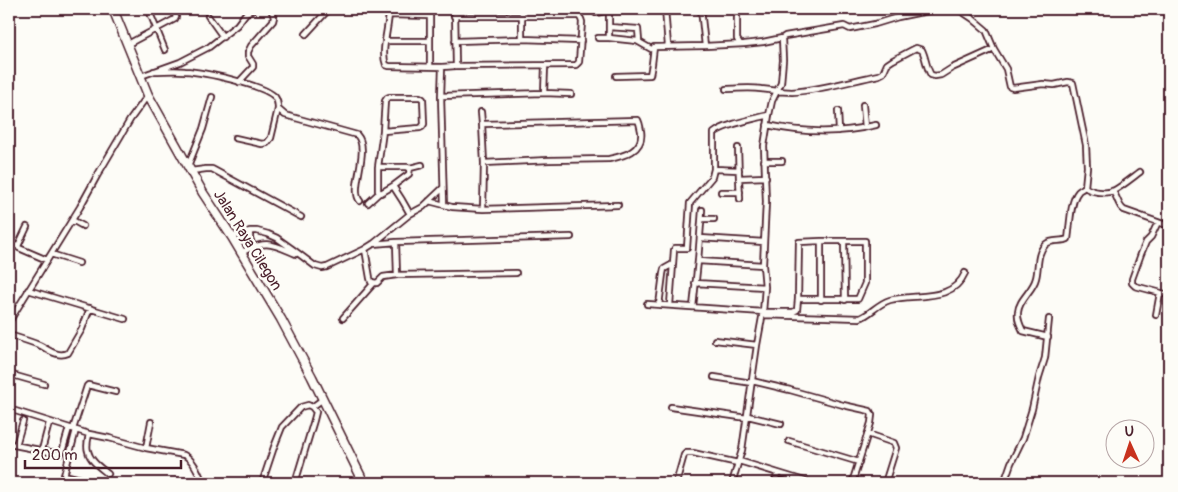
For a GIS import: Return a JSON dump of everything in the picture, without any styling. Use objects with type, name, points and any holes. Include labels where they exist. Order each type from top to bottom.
[{"type":"highway","name":"Jalan Raya Cilegon","points":[[113,9],[148,96],[203,193],[282,319],[364,483]]},
{"type":"street","points":[[128,44],[175,19],[176,16],[173,9]]},
{"type":"street","points":[[141,76],[180,62],[209,47],[238,25],[246,14],[254,9]]},
{"type":"street","points":[[239,82],[253,68],[248,52],[273,20],[274,17],[271,9]]},
{"type":"street","points":[[306,34],[329,9]]},
{"type":"street","points":[[389,9],[384,61],[389,66],[545,66],[577,65],[579,62],[582,22],[579,16],[454,16]]},
{"type":"street","points":[[404,9],[404,15]]},
{"type":"street","points":[[430,9],[430,66]]},
{"type":"street","points":[[455,9],[456,66]]},
{"type":"street","points":[[522,9],[522,39]]},
{"type":"street","points":[[665,9],[668,46]]},
{"type":"street","points":[[701,9],[705,46]]},
{"type":"street","points":[[616,76],[650,75],[654,47],[763,42],[794,34],[844,26],[850,28],[875,24],[937,9]]},
{"type":"street","points":[[958,9],[970,14],[986,30],[994,49],[1006,69],[1010,87],[1054,85],[1068,82],[1073,83],[1075,86],[1076,102],[1083,124],[1086,145],[1087,167],[1085,187],[1078,192],[1074,201],[1068,239],[1066,241],[1050,242],[1045,245],[1040,254],[1034,284],[1021,302],[1018,311],[1018,318],[1023,330],[1048,337]]},
{"type":"street","points":[[596,13],[609,10],[609,38]]},
{"type":"street","points":[[150,13],[165,50]]},
{"type":"street","points":[[208,16],[223,36]]},
{"type":"street","points":[[389,16],[430,16]]},
{"type":"street","points":[[737,17],[737,39],[740,44]]},
{"type":"street","points":[[609,26],[638,29],[639,41]]},
{"type":"street","points":[[598,38],[639,41],[653,50]]},
{"type":"street","points":[[732,483],[742,450],[763,313],[766,202],[764,146],[772,101],[781,83],[782,38]]},
{"type":"street","points":[[455,41],[522,39],[581,41]]},
{"type":"street","points":[[385,41],[430,42]]},
{"type":"street","points":[[726,89],[761,89],[776,92],[813,90],[879,75],[883,73],[887,64],[916,48],[922,50],[931,75],[941,76],[952,68],[994,49]]},
{"type":"street","points":[[544,93],[545,66]]},
{"type":"street","points":[[442,67],[444,205]]},
{"type":"street","points":[[154,71],[204,73],[270,92],[278,102],[278,109],[268,143],[256,144],[235,138]]},
{"type":"street","points":[[441,96],[571,94]]},
{"type":"street","points":[[9,322],[72,220],[130,120],[148,96]]},
{"type":"street","points":[[212,96],[189,169],[212,169],[301,217]]},
{"type":"street","points":[[380,193],[378,189],[378,167],[386,98],[420,97],[423,99],[424,124],[422,127],[383,132]]},
{"type":"street","points":[[863,105],[865,127]]},
{"type":"street","points":[[278,109],[284,115],[354,133],[359,136],[362,142],[356,193],[357,199],[360,201]]},
{"type":"street","points":[[838,111],[839,131]]},
{"type":"street","points":[[482,112],[484,163],[482,209]]},
{"type":"street","points":[[687,248],[690,203],[712,177],[714,169],[714,135],[716,131],[769,115]]},
{"type":"street","points":[[482,124],[638,120],[642,137],[640,144],[635,149],[609,159],[484,163]]},
{"type":"street","points":[[767,125],[820,132],[876,125]]},
{"type":"street","points":[[738,148],[740,199]]},
{"type":"street","points":[[764,161],[782,161]]},
{"type":"street","points":[[378,167],[410,168],[422,165]]},
{"type":"street","points":[[368,202],[409,174],[410,168]]},
{"type":"street","points":[[714,169],[739,170]]},
{"type":"street","points":[[1085,187],[1089,191],[1094,192],[1112,192],[1140,172]]},
{"type":"street","points":[[739,178],[766,177]]},
{"type":"street","points":[[393,186],[410,214]]},
{"type":"street","points":[[232,237],[250,230],[268,234],[284,243],[315,266],[322,268],[332,265],[373,244],[410,214],[430,201],[443,188]]},
{"type":"street","points":[[721,192],[740,192]]},
{"type":"street","points":[[1112,192],[1120,208],[1169,226]]},
{"type":"street","points":[[430,201],[444,205],[482,209],[618,205]]},
{"type":"street","points":[[693,307],[702,210]]},
{"type":"street","points":[[702,219],[714,219]]},
{"type":"street","points":[[72,220],[84,226]]},
{"type":"street","points":[[1158,222],[1146,242],[1132,283],[1135,286],[1169,295]]},
{"type":"street","points":[[18,246],[27,227]]},
{"type":"street","points":[[250,230],[253,247]]},
{"type":"street","points":[[373,244],[571,237]]},
{"type":"street","points":[[700,238],[764,242]]},
{"type":"street","points":[[763,313],[796,312],[800,242],[864,240],[866,242],[864,286],[858,299],[798,300]]},
{"type":"street","points":[[821,241],[821,300]]},
{"type":"street","points":[[844,241],[845,300]]},
{"type":"street","points":[[396,242],[397,275]]},
{"type":"street","points":[[241,253],[260,244],[270,244],[300,256]]},
{"type":"street","points":[[9,245],[18,246],[46,260]]},
{"type":"street","points":[[670,305],[675,248],[698,249]]},
{"type":"street","points":[[365,249],[371,282],[374,283]]},
{"type":"street","points":[[51,254],[78,263]]},
{"type":"street","points":[[698,261],[763,266]]},
{"type":"street","points":[[659,305],[664,269],[673,264]]},
{"type":"street","points":[[343,318],[374,283],[377,283],[383,277],[397,275],[516,273]]},
{"type":"street","points":[[647,304],[860,318],[866,316],[876,306],[892,300],[932,295],[953,289],[958,285],[965,273]]},
{"type":"street","points":[[695,283],[765,287]]},
{"type":"street","points":[[28,290],[125,319]]},
{"type":"street","points":[[1156,315],[1160,294]]},
{"type":"street","points":[[9,335],[40,345],[48,351],[66,355],[82,329],[90,308]]},
{"type":"street","points":[[1004,483],[1023,438],[1032,409],[1045,358],[1049,319]]},
{"type":"street","points":[[715,340],[757,345]]},
{"type":"street","points":[[9,374],[44,384]]},
{"type":"street","points":[[714,377],[790,390],[870,411],[872,415],[868,434],[852,483]]},
{"type":"street","points":[[9,444],[56,454],[62,452],[87,386],[116,392]]},
{"type":"street","points":[[312,407],[323,399]]},
{"type":"street","points":[[262,483],[282,427],[301,407],[308,405],[316,412],[295,483]]},
{"type":"street","points":[[671,407],[748,417],[781,424]]},
{"type":"street","points":[[9,409],[89,434],[189,457],[204,483]]},
{"type":"street","points":[[16,445],[22,421]]},
{"type":"street","points":[[146,448],[152,422]]},
{"type":"street","points":[[42,450],[49,423]]},
{"type":"street","points":[[62,483],[72,429]]},
{"type":"street","points":[[89,434],[87,451],[97,465],[108,474]]},
{"type":"street","points":[[868,434],[895,445],[896,448],[885,483]]},
{"type":"street","points":[[789,441],[859,462]]},
{"type":"street","points":[[676,483],[686,453],[738,462],[811,483]]},
{"type":"street","points":[[774,483],[778,473]]},
{"type":"street","points":[[64,475],[85,480]]}]
